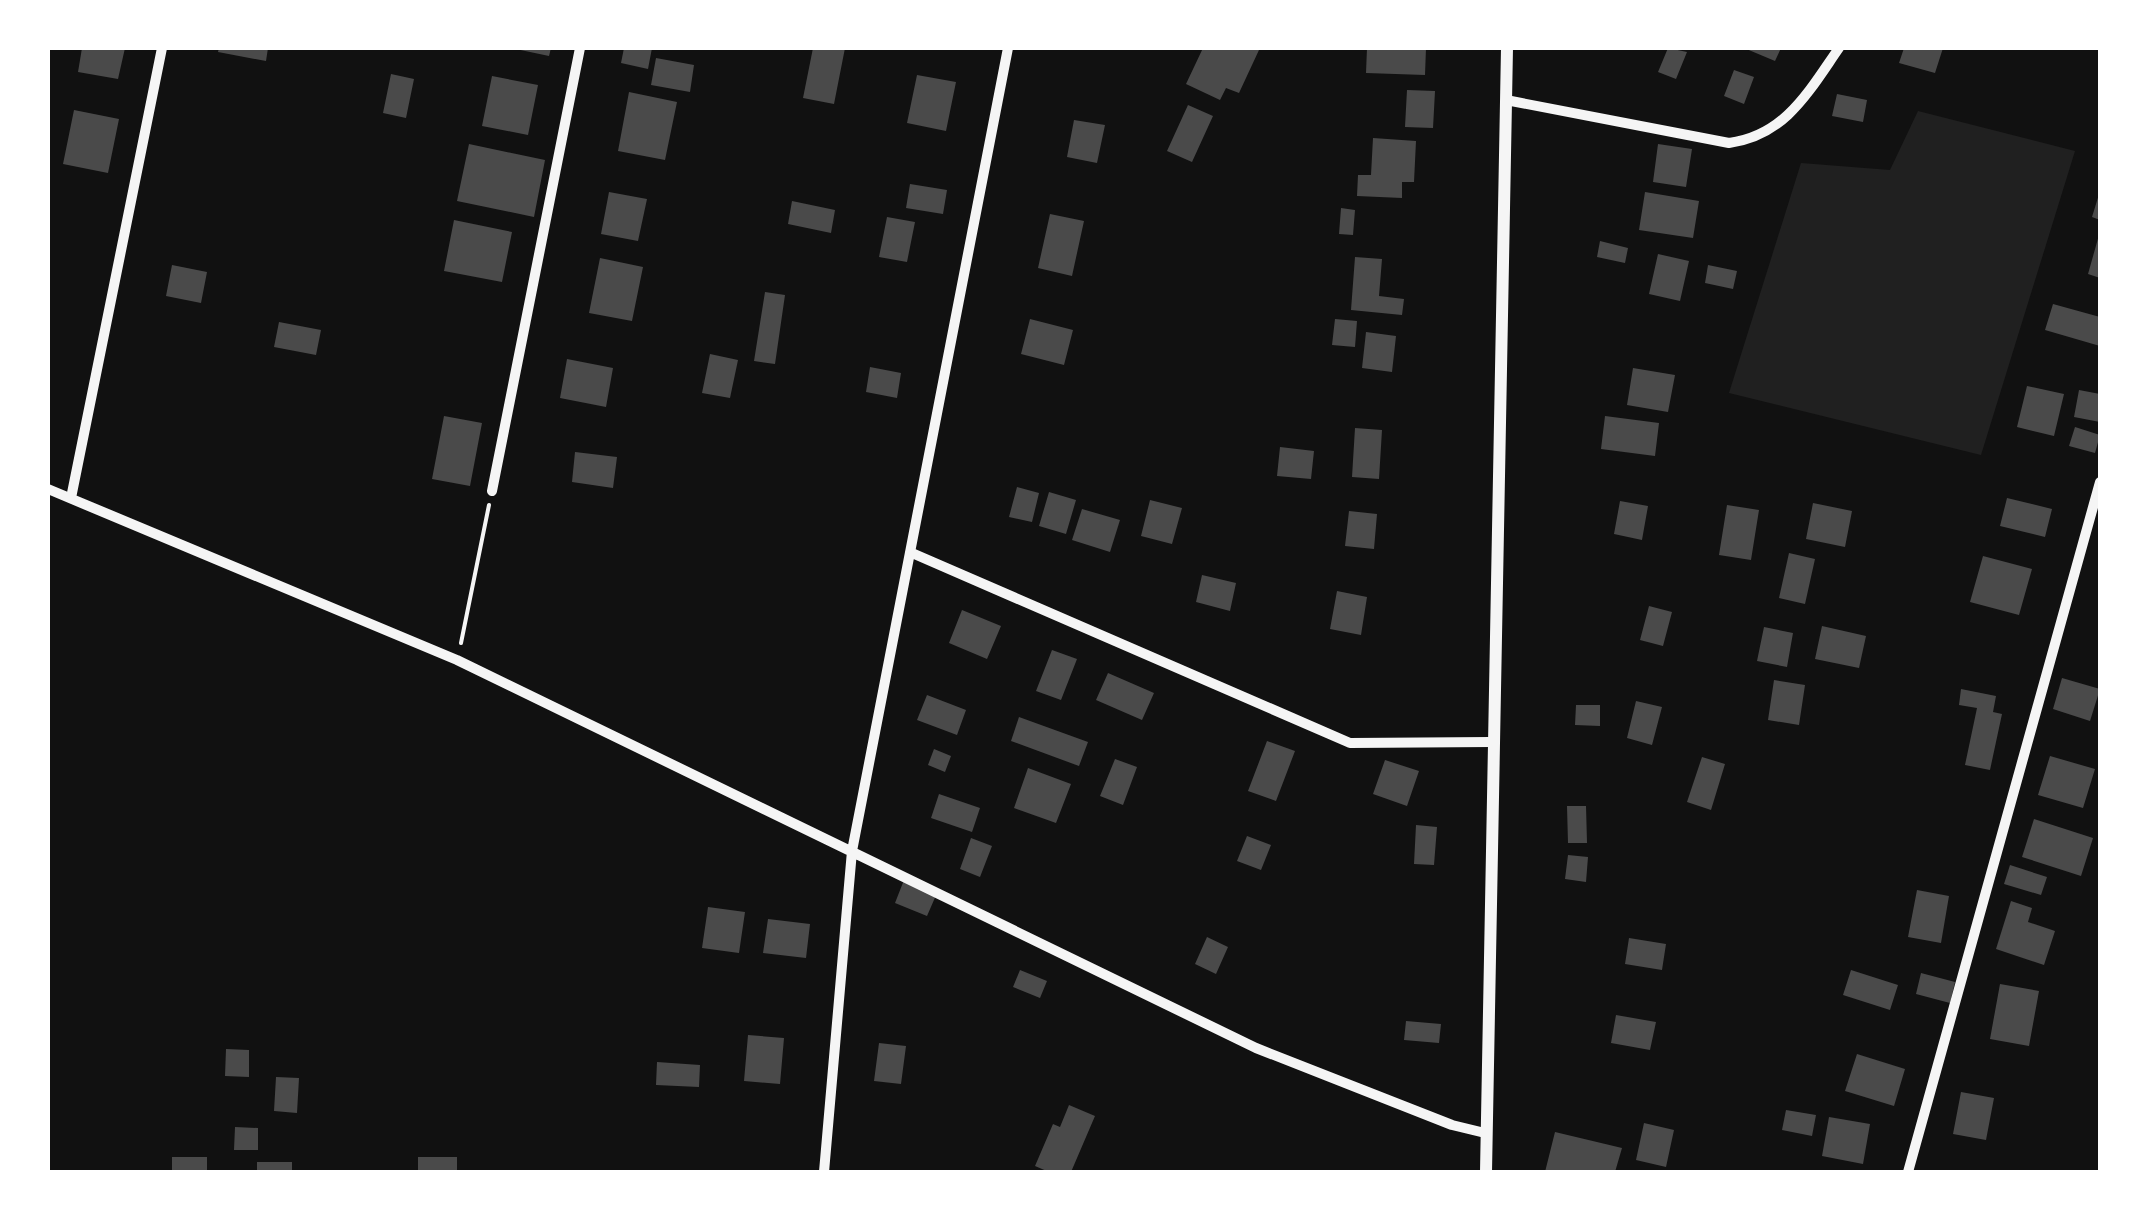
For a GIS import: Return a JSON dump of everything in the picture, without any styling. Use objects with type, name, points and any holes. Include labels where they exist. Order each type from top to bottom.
[{"type":"street","points":[[71,498],[162,48]]},
{"type":"street","points":[[492,491],[580,48]]},
{"type":"street","points":[[824,1172],[852,851],[1008,48]]},
{"type":"street","points":[[1486,1172],[1490,742],[1507,48]]},
{"type":"street","points":[[1506,100],[1729,143],[1753,140],[1790,115],[1839,48]]},
{"type":"street","points":[[1908,1172],[2100,482]]},
{"type":"street","points":[[48,489],[457,660],[1256,1048],[1452,1125],[1484,1133]]},
{"type":"street","points":[[912,553],[1350,743],[1490,742]]},
{"type":"path","points":[[457,660],[492,491]]},
{"type":"shaded area","points":[[1918,111],[2075,151],[1981,455],[1729,393],[1801,163],[1890,170]]},
{"type":"building","points":[[82,48],[125,48],[118,79],[78,72]]},
{"type":"building","points":[[219,48],[268,48],[266,61],[218,52]]},
{"type":"building","points":[[511,48],[551,48],[549,56]]},
{"type":"building","points":[[624,48],[652,48],[648,69],[621,63]]},
{"type":"building","points":[[813,48],[845,48],[834,104],[803,98]]},
{"type":"building","points":[[1203,48],[1259,50],[1239,93],[1226,88],[1220,100],[1186,84]]},
{"type":"building","points":[[1367,48],[1426,48],[1425,75],[1366,73]]},
{"type":"building","points":[[1668,48],[1687,52],[1676,79],[1658,72]]},
{"type":"building","points":[[1744,48],[1781,48],[1775,61]]},
{"type":"building","points":[[1904,48],[1943,48],[1935,73],[1899,63]]},
{"type":"building","points":[[656,58],[694,65],[690,92],[651,85]]},
{"type":"building","points":[[1734,70],[1754,77],[1744,104],[1724,96]]},
{"type":"building","points":[[391,74],[414,79],[406,118],[383,113]]},
{"type":"building","points":[[917,75],[956,82],[946,131],[907,123]]},
{"type":"building","points":[[492,76],[538,85],[528,135],[482,126]]},
{"type":"building","points":[[1407,90],[1435,91],[1433,128],[1405,127]]},
{"type":"building","points":[[629,92],[677,102],[665,160],[618,151]]},
{"type":"building","points":[[1837,94],[1867,100],[1863,122],[1832,116]]},
{"type":"building","points":[[1188,105],[1213,116],[1192,162],[1167,151]]},
{"type":"building","points":[[74,110],[119,119],[108,173],[63,164]]},
{"type":"building","points":[[1074,120],[1105,125],[1097,163],[1067,157]]},
{"type":"building","points":[[1373,138],[1416,141],[1414,182],[1402,182],[1402,198],[1357,196],[1358,175],[1371,175]]},
{"type":"building","points":[[469,144],[545,160],[534,217],[457,201]]},
{"type":"building","points":[[1658,144],[1692,149],[1686,187],[1653,182]]},
{"type":"building","points":[[910,184],[947,190],[943,214],[906,208]]},
{"type":"building","points":[[2100,191],[2100,220],[2092,217]]},
{"type":"building","points":[[609,192],[647,199],[638,241],[601,234]]},
{"type":"building","points":[[1645,192],[1699,201],[1693,238],[1639,230]]},
{"type":"building","points":[[792,201],[835,210],[831,233],[788,224]]},
{"type":"building","points":[[1341,208],[1355,210],[1353,235],[1339,234]]},
{"type":"building","points":[[1050,214],[1084,221],[1072,276],[1038,268]]},
{"type":"building","points":[[887,217],[915,222],[907,262],[879,257]]},
{"type":"building","points":[[454,220],[512,232],[502,282],[444,271]]},
{"type":"building","points":[[2100,235],[2100,278],[2088,274]]},
{"type":"building","points":[[1600,241],[1628,248],[1625,263],[1597,257]]},
{"type":"building","points":[[1658,254],[1689,261],[1680,301],[1649,294]]},
{"type":"building","points":[[1355,257],[1382,259],[1379,296],[1404,299],[1402,315],[1351,310]]},
{"type":"building","points":[[600,258],[643,267],[632,321],[589,313]]},
{"type":"building","points":[[172,265],[207,272],[201,303],[166,296]]},
{"type":"building","points":[[1708,265],[1737,271],[1733,289],[1705,283]]},
{"type":"building","points":[[765,292],[785,295],[775,364],[754,361]]},
{"type":"building","points":[[2053,304],[2100,317],[2100,346],[2045,330]]},
{"type":"building","points":[[1030,319],[1073,330],[1064,365],[1021,354]]},
{"type":"building","points":[[1335,319],[1357,321],[1355,347],[1332,345]]},
{"type":"building","points":[[279,322],[321,330],[316,355],[274,347]]},
{"type":"building","points":[[1366,332],[1396,336],[1392,372],[1362,368]]},
{"type":"building","points":[[710,354],[738,360],[730,398],[702,393]]},
{"type":"building","points":[[567,359],[613,368],[606,407],[560,398]]},
{"type":"building","points":[[870,367],[901,373],[897,398],[866,392]]},
{"type":"building","points":[[1633,368],[1675,375],[1668,412],[1627,405]]},
{"type":"building","points":[[2027,386],[2064,394],[2054,436],[2017,427]]},
{"type":"building","points":[[2079,390],[2100,394],[2100,422],[2074,417]]},
{"type":"building","points":[[444,416],[482,423],[470,486],[432,479]]},
{"type":"building","points":[[1605,416],[1659,423],[1655,456],[1601,449]]},
{"type":"building","points":[[2075,427],[2100,435],[2095,453],[2069,446]]},
{"type":"building","points":[[1355,428],[1382,430],[1379,479],[1352,477]]},
{"type":"building","points":[[1280,447],[1314,451],[1311,479],[1277,476]]},
{"type":"building","points":[[575,452],[617,457],[613,488],[572,482]]},
{"type":"building","points":[[1017,487],[1039,493],[1032,522],[1009,517]]},
{"type":"building","points":[[1049,492],[1076,500],[1066,534],[1039,526]]},
{"type":"building","points":[[2007,498],[2052,509],[2045,537],[2000,526]]},
{"type":"building","points":[[1150,500],[1182,508],[1172,544],[1141,536]]},
{"type":"building","points":[[1620,501],[1648,506],[1642,540],[1614,534]]},
{"type":"building","points":[[1813,503],[1852,511],[1845,547],[1806,539]]},
{"type":"building","points":[[1727,505],[1759,510],[1751,560],[1719,555]]},
{"type":"building","points":[[1082,509],[1120,520],[1110,552],[1072,540]]},
{"type":"building","points":[[1349,511],[1377,514],[1374,549],[1345,546]]},
{"type":"building","points":[[1789,553],[1815,559],[1805,604],[1779,598]]},
{"type":"building","points":[[1983,556],[2032,569],[2019,615],[1970,602]]},
{"type":"building","points":[[1202,575],[1236,583],[1230,611],[1196,602]]},
{"type":"building","points":[[1337,591],[1367,597],[1361,635],[1330,629]]},
{"type":"building","points":[[1649,606],[1672,612],[1663,646],[1640,640]]},
{"type":"building","points":[[962,610],[1001,626],[987,659],[949,643]]},
{"type":"building","points":[[1822,626],[1866,636],[1859,668],[1815,659]]},
{"type":"building","points":[[1764,627],[1793,633],[1787,667],[1757,661]]},
{"type":"building","points":[[1052,650],[1077,659],[1061,700],[1036,691]]},
{"type":"building","points":[[1108,673],[1154,693],[1142,720],[1096,700]]},
{"type":"building","points":[[2062,678],[2100,689],[2090,721],[2053,709]]},
{"type":"building","points":[[1774,680],[1805,685],[1799,725],[1768,720]]},
{"type":"building","points":[[1961,689],[1996,696],[1993,712],[2002,714],[1990,770],[1965,765],[1977,708],[1959,705]]},
{"type":"building","points":[[927,695],[966,710],[957,735],[917,720]]},
{"type":"building","points":[[1636,701],[1662,707],[1652,745],[1627,738]]},
{"type":"building","points":[[1576,705],[1600,705],[1600,726],[1575,725]]},
{"type":"building","points":[[1019,717],[1088,742],[1079,766],[1011,741]]},
{"type":"building","points":[[1267,741],[1295,751],[1276,801],[1248,791]]},
{"type":"building","points":[[934,749],[951,756],[945,772],[928,765]]},
{"type":"building","points":[[2050,756],[2095,769],[2083,808],[2038,795]]},
{"type":"building","points":[[1702,757],[1725,764],[1711,810],[1687,802]]},
{"type":"building","points":[[1115,759],[1137,767],[1123,805],[1100,796]]},
{"type":"building","points":[[1385,760],[1419,771],[1407,806],[1373,794]]},
{"type":"building","points":[[1028,768],[1071,784],[1056,823],[1014,808]]},
{"type":"building","points":[[939,794],[980,808],[972,832],[931,818]]},
{"type":"building","points":[[1567,806],[1586,806],[1587,843],[1568,843]]},
{"type":"building","points":[[2034,819],[2093,838],[2081,876],[2022,857]]},
{"type":"building","points":[[1416,825],[1437,827],[1434,865],[1414,864]]},
{"type":"building","points":[[1247,836],[1271,845],[1261,870],[1237,861]]},
{"type":"building","points":[[971,838],[992,846],[980,877],[960,869]]},
{"type":"building","points":[[1568,855],[1588,857],[1586,882],[1565,879]]},
{"type":"building","points":[[2010,865],[2047,877],[2041,895],[2004,884]]},
{"type":"building","points":[[904,880],[937,893],[927,916],[895,903]]},
{"type":"building","points":[[1917,890],[1949,896],[1941,943],[1908,937]]},
{"type":"building","points":[[2011,901],[2032,908],[2028,922],[2055,931],[2044,965],[1996,949]]},
{"type":"building","points":[[708,907],[745,912],[739,953],[702,948]]},
{"type":"building","points":[[768,919],[810,924],[806,958],[763,953]]},
{"type":"building","points":[[1207,937],[1228,947],[1216,974],[1195,964]]},
{"type":"building","points":[[1629,938],[1666,944],[1662,970],[1625,964]]},
{"type":"building","points":[[1020,970],[1047,981],[1040,998],[1013,987]]},
{"type":"building","points":[[1851,970],[1898,985],[1890,1010],[1843,995]]},
{"type":"building","points":[[1921,973],[1955,982],[1950,1003],[1916,994]]},
{"type":"building","points":[[2000,984],[2039,991],[2029,1046],[1990,1039]]},
{"type":"building","points":[[1616,1015],[1656,1022],[1650,1050],[1611,1043]]},
{"type":"building","points":[[1406,1021],[1441,1024],[1439,1043],[1404,1040]]},
{"type":"building","points":[[748,1035],[784,1038],[780,1084],[744,1081]]},
{"type":"building","points":[[879,1043],[906,1046],[901,1084],[874,1081]]},
{"type":"building","points":[[226,1049],[249,1050],[249,1077],[225,1076]]},
{"type":"building","points":[[1857,1054],[1905,1069],[1894,1106],[1845,1091]]},
{"type":"building","points":[[657,1062],[700,1065],[699,1087],[656,1085]]},
{"type":"building","points":[[276,1077],[299,1078],[297,1113],[274,1111]]},
{"type":"building","points":[[1961,1092],[1994,1098],[1986,1140],[1953,1134]]},
{"type":"building","points":[[1069,1105],[1095,1116],[1071,1172],[1049,1172],[1035,1166],[1053,1124],[1060,1127]]},
{"type":"building","points":[[1786,1110],[1816,1115],[1812,1136],[1782,1130]]},
{"type":"building","points":[[1829,1117],[1870,1124],[1863,1164],[1822,1156]]},
{"type":"building","points":[[1644,1123],[1674,1130],[1666,1167],[1636,1160]]},
{"type":"building","points":[[235,1127],[258,1128],[258,1150],[234,1150]]},
{"type":"building","points":[[1555,1132],[1622,1148],[1615,1172],[1545,1172]]},
{"type":"building","points":[[172,1157],[207,1157],[207,1172],[172,1172]]},
{"type":"building","points":[[418,1157],[457,1157],[457,1172],[418,1172]]},
{"type":"building","points":[[257,1162],[292,1162],[292,1172],[257,1172]]}]
